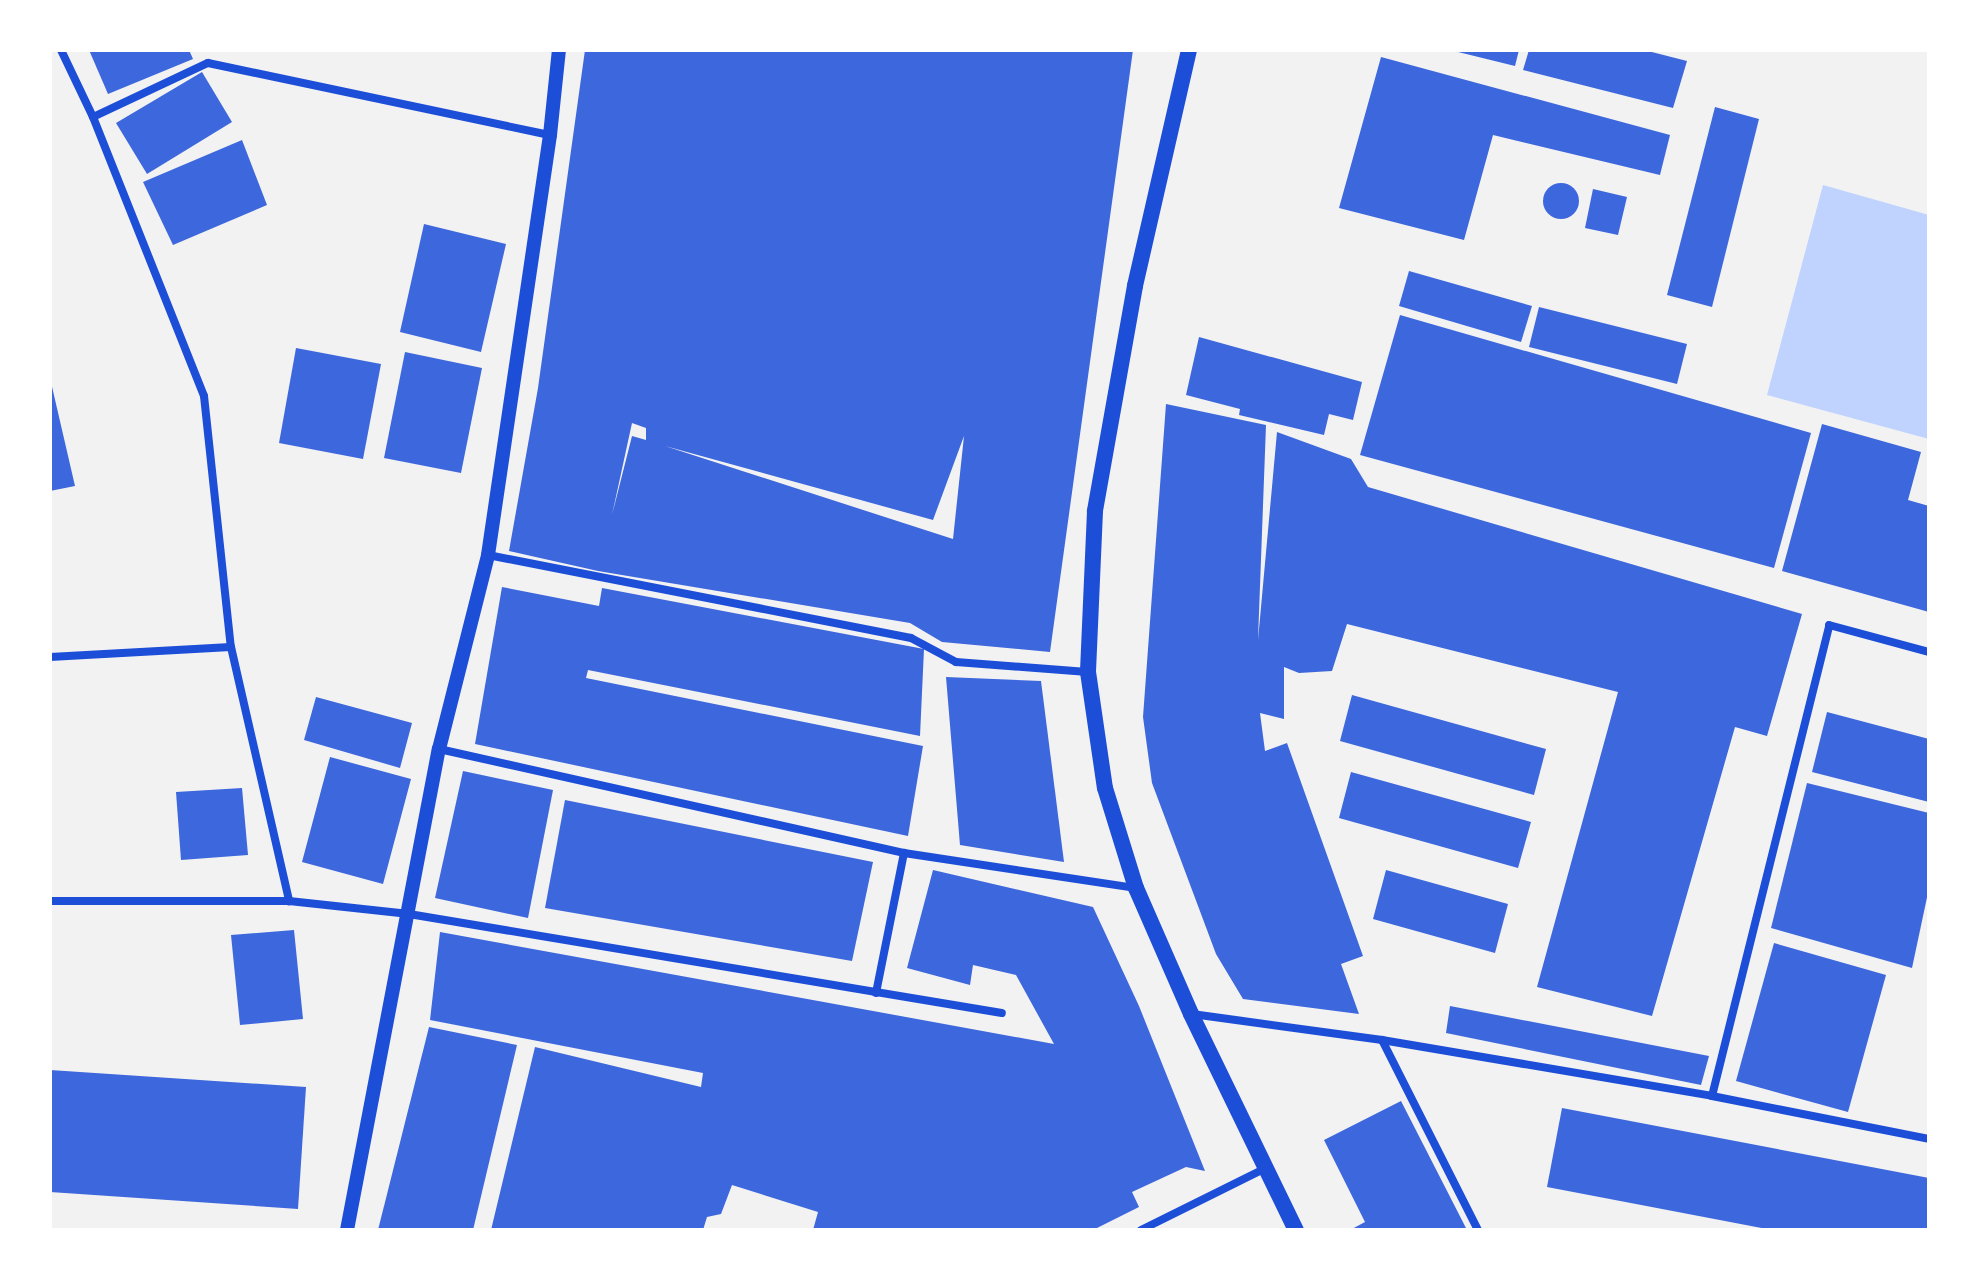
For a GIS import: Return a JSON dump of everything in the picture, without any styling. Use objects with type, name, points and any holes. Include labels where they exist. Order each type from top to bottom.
[{"type":"main road","points":[[1189,50],[1135,286],[1095,511],[1088,672],[1105,788],[1136,888],[1191,1014],[1296,1230]]},
{"type":"street","points":[[61,50],[93,117],[204,396],[231,647],[289,901]]},
{"type":"street","points":[[347,1230],[439,749],[488,555],[550,135],[559,50]]},
{"type":"street","points":[[93,117],[208,63],[550,135]]},
{"type":"street","points":[[488,555],[911,638],[956,662],[1088,672]]},
{"type":"street","points":[[1712,1096],[1829,625],[1929,652]]},
{"type":"street","points":[[50,657],[231,647]]},
{"type":"street","points":[[439,749],[904,853],[1136,888]]},
{"type":"street","points":[[876,993],[904,853]]},
{"type":"street","points":[[50,901],[289,901],[409,914],[1002,1013]]},
{"type":"street","points":[[1191,1014],[1382,1040],[1712,1096],[1929,1139]]},
{"type":"street","points":[[1382,1040],[1478,1230]]},
{"type":"street","points":[[1141,1230],[1266,1168]]},
{"type":"water","points":[[1823,185],[1929,215],[1929,439],[1767,395]]},
{"type":"building","points":[[89,50],[189,50],[193,59],[108,94]]},
{"type":"building","points":[[585,50],[1133,50],[1050,652],[942,642],[910,623],[598,571],[509,551],[538,388]],"holes":[[[632,423],[646,428],[646,440],[632,436],[612,515]],[[964,436],[953,539],[665,446],[933,520]]]},
{"type":"building","points":[[1450,50],[1519,50],[1515,66]]},
{"type":"building","points":[[1529,50],[1644,50],[1687,61],[1673,108],[1523,70]]},
{"type":"building","points":[[1381,57],[1670,135],[1660,175],[1493,135],[1464,240],[1339,208]]},
{"type":"building","points":[[202,72],[232,122],[147,174],[116,123]]},
{"type":"building","points":[[1715,107],[1759,119],[1712,307],[1667,295]]},
{"type":"building","points":[[242,140],[267,205],[173,245],[143,182]]},
{"type":"building","points":[[1561,183],[1574,188],[1579,201],[1574,214],[1561,219],[1548,214],[1543,201],[1548,188]]},
{"type":"building","points":[[1593,189],[1627,197],[1618,235],[1585,228]]},
{"type":"building","points":[[424,224],[506,244],[481,352],[400,332]]},
{"type":"building","points":[[1409,271],[1532,306],[1521,342],[1399,306]]},
{"type":"building","points":[[1539,307],[1687,344],[1677,384],[1529,347]]},
{"type":"building","points":[[1400,315],[1811,433],[1774,568],[1360,455]]},
{"type":"building","points":[[1199,337],[1362,382],[1353,420],[1329,414],[1324,435],[1239,415],[1240,409],[1186,395]]},
{"type":"building","points":[[296,348],[381,364],[363,459],[279,443]]},
{"type":"building","points":[[405,352],[482,368],[461,473],[384,458]]},
{"type":"building","points":[[50,378],[75,486],[50,491]]},
{"type":"building","points":[[1166,404],[1266,425],[1258,640],[1277,432],[1351,459],[1368,487],[1802,614],[1767,736],[1735,727],[1652,1016],[1537,987],[1618,692],[1347,624],[1332,671],[1299,673],[1284,667],[1284,719],[1260,713],[1265,751],[1287,743],[1363,956],[1341,964],[1359,1014],[1243,999],[1216,954],[1152,783],[1143,717]]},
{"type":"building","points":[[1822,424],[1921,452],[1908,500],[1929,506],[1929,612],[1782,571]]},
{"type":"building","points":[[502,587],[599,606],[602,588],[924,649],[920,736],[588,670],[586,678],[923,746],[908,836],[475,744]]},
{"type":"building","points":[[946,677],[1041,681],[1064,862],[960,845]]},
{"type":"building","points":[[1352,695],[1546,749],[1534,795],[1340,741]]},
{"type":"building","points":[[316,697],[412,723],[400,768],[304,740]]},
{"type":"building","points":[[1827,712],[1929,739],[1929,802],[1812,772]]},
{"type":"building","points":[[330,757],[411,779],[383,884],[302,862]]},
{"type":"building","points":[[463,771],[553,790],[528,918],[435,898]]},
{"type":"building","points":[[1351,772],[1531,822],[1518,868],[1339,818]]},
{"type":"building","points":[[1807,783],[1929,813],[1929,888],[1912,968],[1771,928]]},
{"type":"building","points":[[242,788],[248,855],[181,860],[176,792]]},
{"type":"building","points":[[565,800],[873,862],[852,961],[545,908]]},
{"type":"building","points":[[933,870],[1093,907],[1139,1006],[1205,1171],[1186,1167],[1132,1192],[1139,1207],[1093,1230],[813,1230],[818,1212],[732,1185],[721,1214],[707,1217],[703,1230],[491,1230],[535,1047],[701,1087],[703,1073],[430,1020],[440,932],[1054,1044],[1016,975],[973,965],[970,985],[907,968]]},
{"type":"building","points":[[1386,870],[1508,904],[1495,953],[1373,919]]},
{"type":"building","points":[[294,930],[303,1019],[240,1025],[231,935]]},
{"type":"building","points":[[1774,943],[1886,975],[1848,1112],[1736,1081]]},
{"type":"building","points":[[1450,1006],[1709,1056],[1701,1085],[1446,1033]]},
{"type":"building","points":[[429,1027],[517,1045],[473,1230],[378,1230]]},
{"type":"building","points":[[50,1070],[306,1087],[298,1209],[50,1192]]},
{"type":"building","points":[[1401,1101],[1467,1230],[1350,1230],[1365,1222],[1324,1140]]},
{"type":"building","points":[[1562,1108],[1929,1178],[1929,1230],[1772,1230],[1547,1187]]}]
